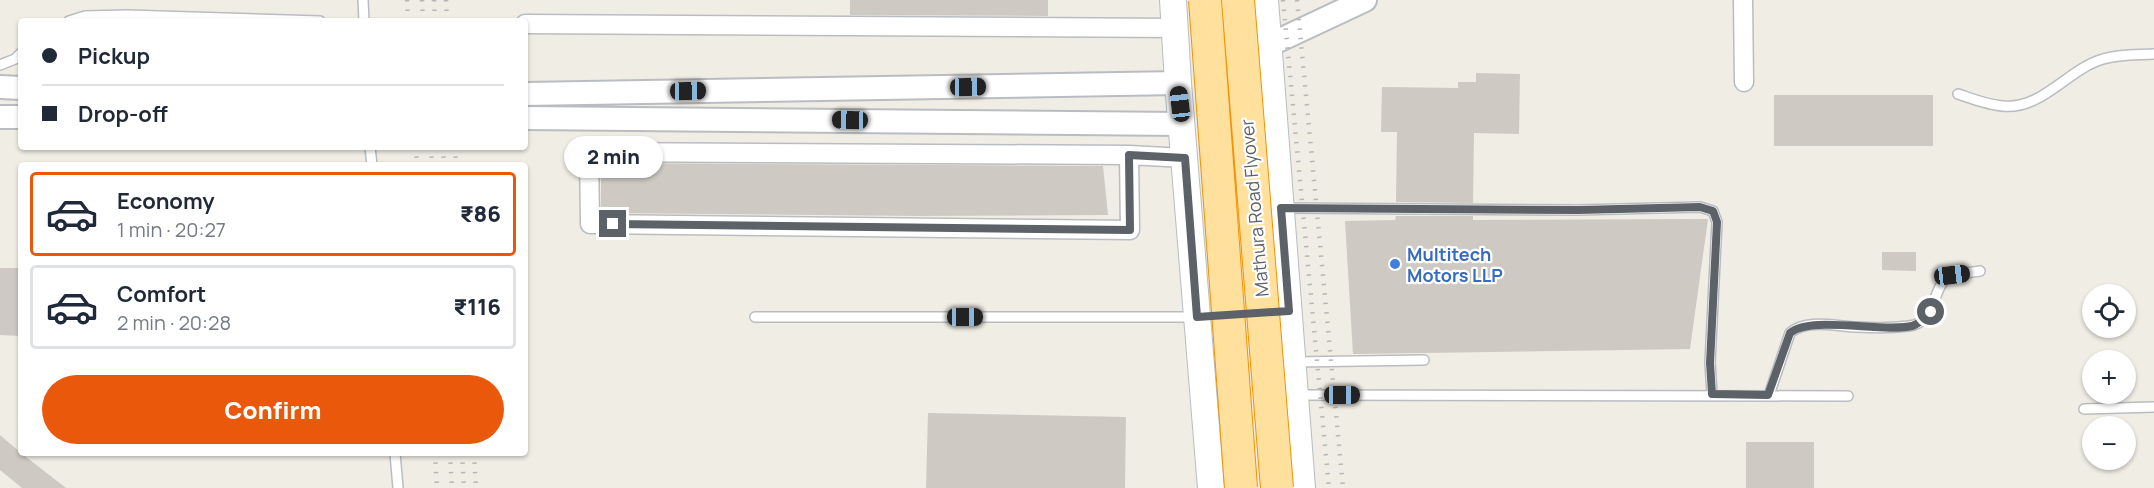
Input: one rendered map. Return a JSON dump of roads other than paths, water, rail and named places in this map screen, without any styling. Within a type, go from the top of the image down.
[{"type":"highway","name":"Mathura Road Flyover","points":[[1205,0],[1241,488]]},
{"type":"highway","name":"Mathura Road Flyover","points":[[1238,0],[1277,488]]},
{"type":"main road","points":[[1173,0],[1211,488]]},
{"type":"main road","points":[[1265,0],[1302,488]]},
{"type":"main road","points":[[1197,317],[1289,311]]},
{"type":"street","points":[[1269,45],[1365,0]]},
{"type":"street","points":[[1743,0],[1744,82]]},
{"type":"street","points":[[528,24],[1175,28]]},
{"type":"street","points":[[528,94],[1178,83]]},
{"type":"street","points":[[0,87],[18,88]]},
{"type":"street","points":[[0,117],[18,117]]},
{"type":"street","points":[[528,118],[1182,124]]},
{"type":"street","points":[[1129,155],[1130,230],[590,224],[589,152],[1129,155],[1185,158]]},
{"type":"lane","points":[[363,0],[364,18]]},
{"type":"lane","points":[[79,18],[127,15],[224,18]]},
{"type":"lane","points":[[1958,94],[2005,107],[2024,104],[2037,99],[2075,72],[2102,59],[2124,55],[2154,54]]},
{"type":"lane","points":[[0,65],[18,56]]},
{"type":"lane","points":[[1281,208],[1578,210],[1700,207],[1713,211],[1717,222],[1710,363],[1712,394]]},
{"type":"lane","points":[[1768,395],[1790,333],[1796,328],[1815,325],[1860,328],[1911,326],[1931,312],[1942,283],[1947,278],[1952,275],[1980,272]]},
{"type":"lane","points":[[755,317],[1197,317]]},
{"type":"lane","points":[[1292,362],[1424,360]]},
{"type":"lane","points":[[1295,395],[1848,396]]},
{"type":"lane","points":[[2084,409],[2154,406]]},
{"type":"lane","points":[[395,456],[398,488]]},
{"type":"railway","points":[[407,0],[408,18]]},
{"type":"railway","points":[[422,0],[423,18]]},
{"type":"railway","points":[[434,0],[435,18]]},
{"type":"railway","points":[[446,0],[447,18]]},
{"type":"railway","points":[[1283,0],[1329,488]]},
{"type":"railway","points":[[1297,0],[1343,488]]},
{"type":"railway","points":[[416,150],[417,162]]},
{"type":"railway","points":[[431,150],[432,162]]},
{"type":"railway","points":[[443,150],[444,162]]},
{"type":"railway","points":[[455,150],[456,162]]},
{"type":"railway","points":[[435,456],[437,488]]},
{"type":"railway","points":[[450,456],[452,488]]},
{"type":"railway","points":[[462,456],[464,488]]},
{"type":"railway","points":[[474,456],[476,488]]},
{"type":"place","name":"Multitech Motors LLP","points":[[1395,264]]}]
